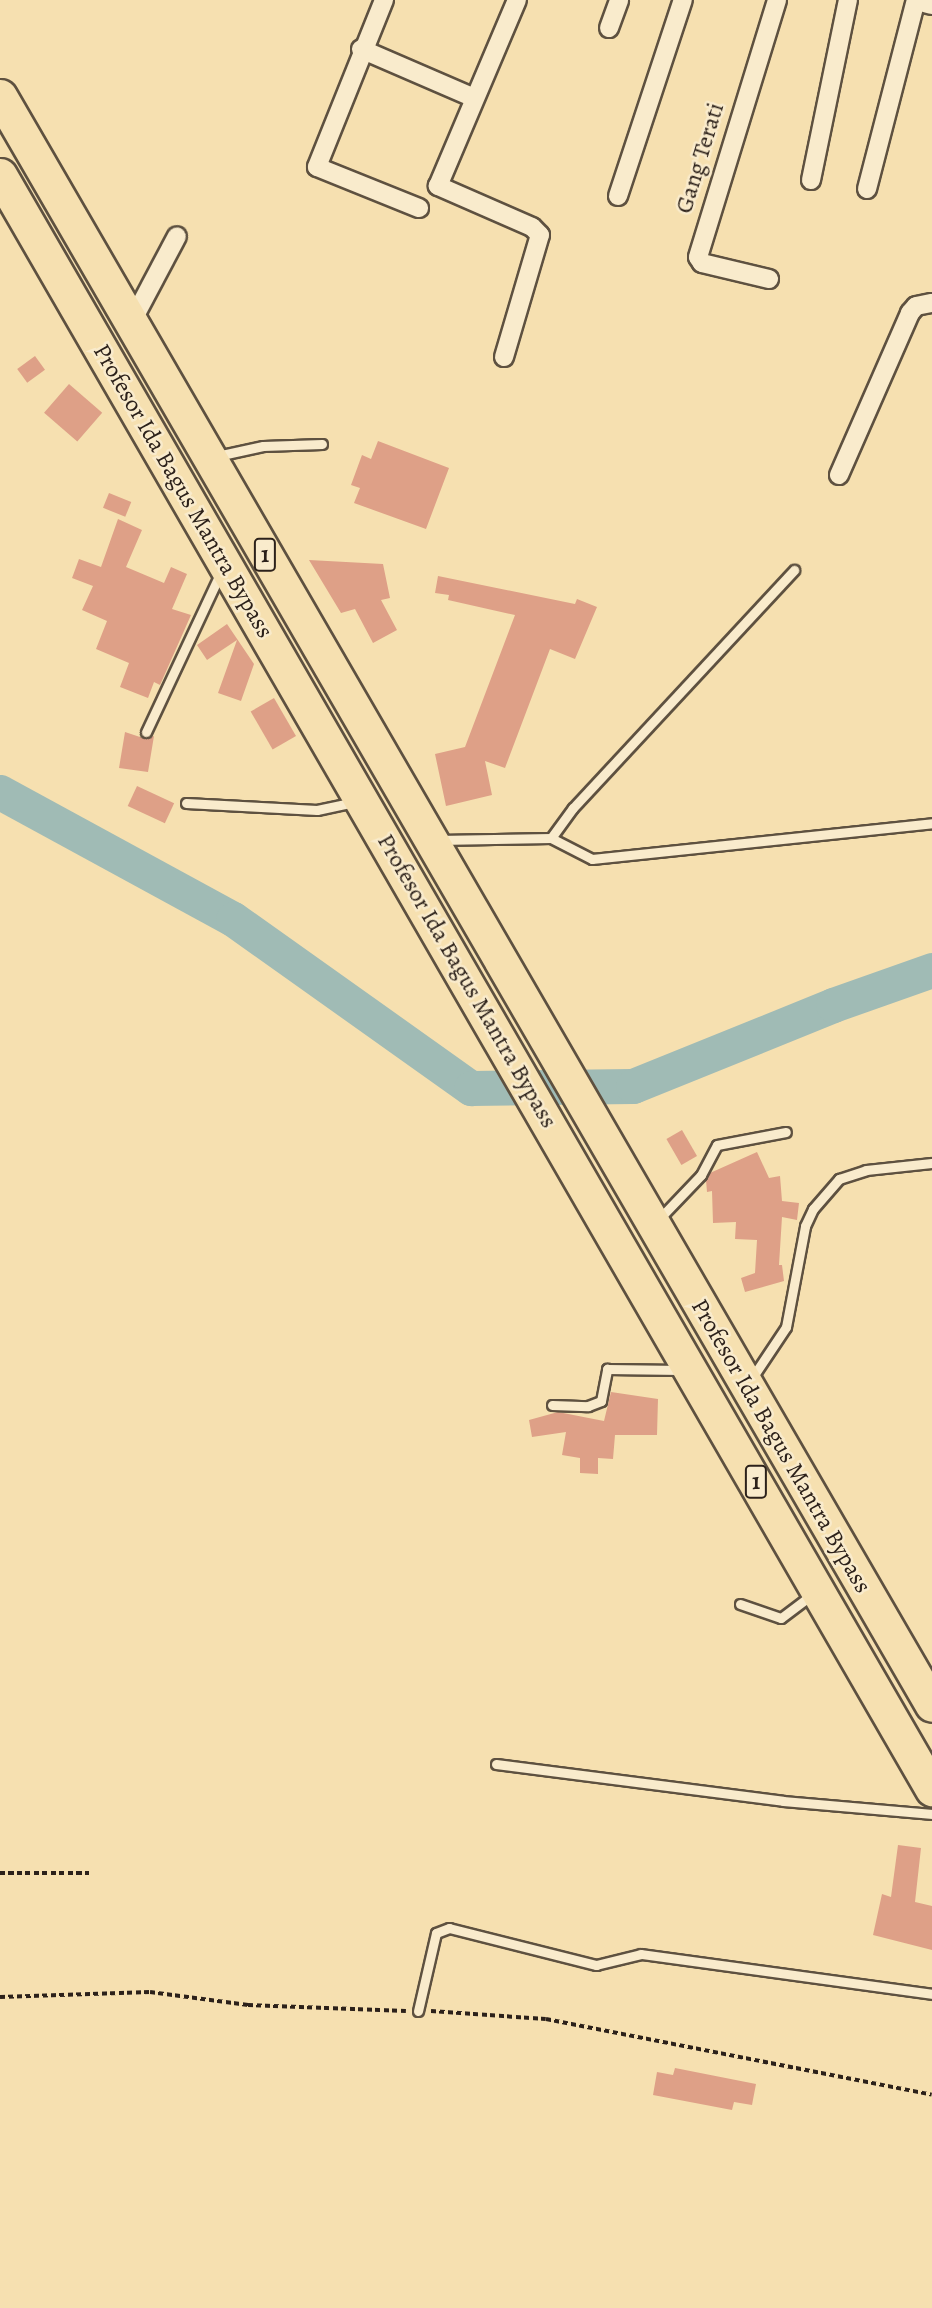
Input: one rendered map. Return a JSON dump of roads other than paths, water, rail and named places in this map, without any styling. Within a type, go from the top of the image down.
[{"type":"highway","name":"Profesor Ida Bagus Mantra Bypass","points":[[0,96],[613,1160],[929,1693]]},
{"type":"highway","name":"Profesor Ida Bagus Mantra Bypass","points":[[0,175],[364,801],[932,1789]]},
{"type":"street","points":[[384,0],[361,49],[317,169],[419,208]]},
{"type":"street","points":[[504,357],[540,235],[532,227],[438,186],[472,97],[517,0]]},
{"type":"street","points":[[608,28],[619,0]]},
{"type":"street","points":[[618,196],[682,0]]},
{"type":"street","name":"Gang Terati","points":[[769,279],[702,263],[698,257],[777,0]]},
{"type":"street","points":[[811,180],[848,0]]},
{"type":"street","points":[[867,189],[916,0]]},
{"type":"street","points":[[361,49],[472,97]]},
{"type":"street","points":[[131,323],[177,236]]},
{"type":"street","points":[[839,475],[910,313],[916,306],[932,303]]},
{"type":"lane","points":[[208,458],[263,446],[322,444]]},
{"type":"lane","points":[[146,732],[225,563]]},
{"type":"lane","points":[[551,838],[573,808],[794,570]]},
{"type":"lane","points":[[186,803],[317,810],[364,801]]},
{"type":"lane","points":[[430,841],[551,838],[592,859],[932,823]]},
{"type":"lane","points":[[652,1226],[701,1175],[717,1144],[786,1132]]},
{"type":"lane","points":[[746,1388],[786,1327],[805,1226],[813,1209],[839,1179],[866,1170],[932,1163]]},
{"type":"lane","points":[[552,1405],[588,1406],[601,1401],[607,1369],[690,1369]]},
{"type":"lane","points":[[740,1604],[781,1618],[818,1589]]},
{"type":"lane","points":[[496,1764],[783,1801],[932,1814]]},
{"type":"lane","points":[[418,2011],[436,1933],[449,1928],[596,1965],[641,1954],[932,1994]]},
{"type":"waterway","points":[[0,792],[233,919],[471,1088],[633,1086],[833,1005],[932,970]]}]
